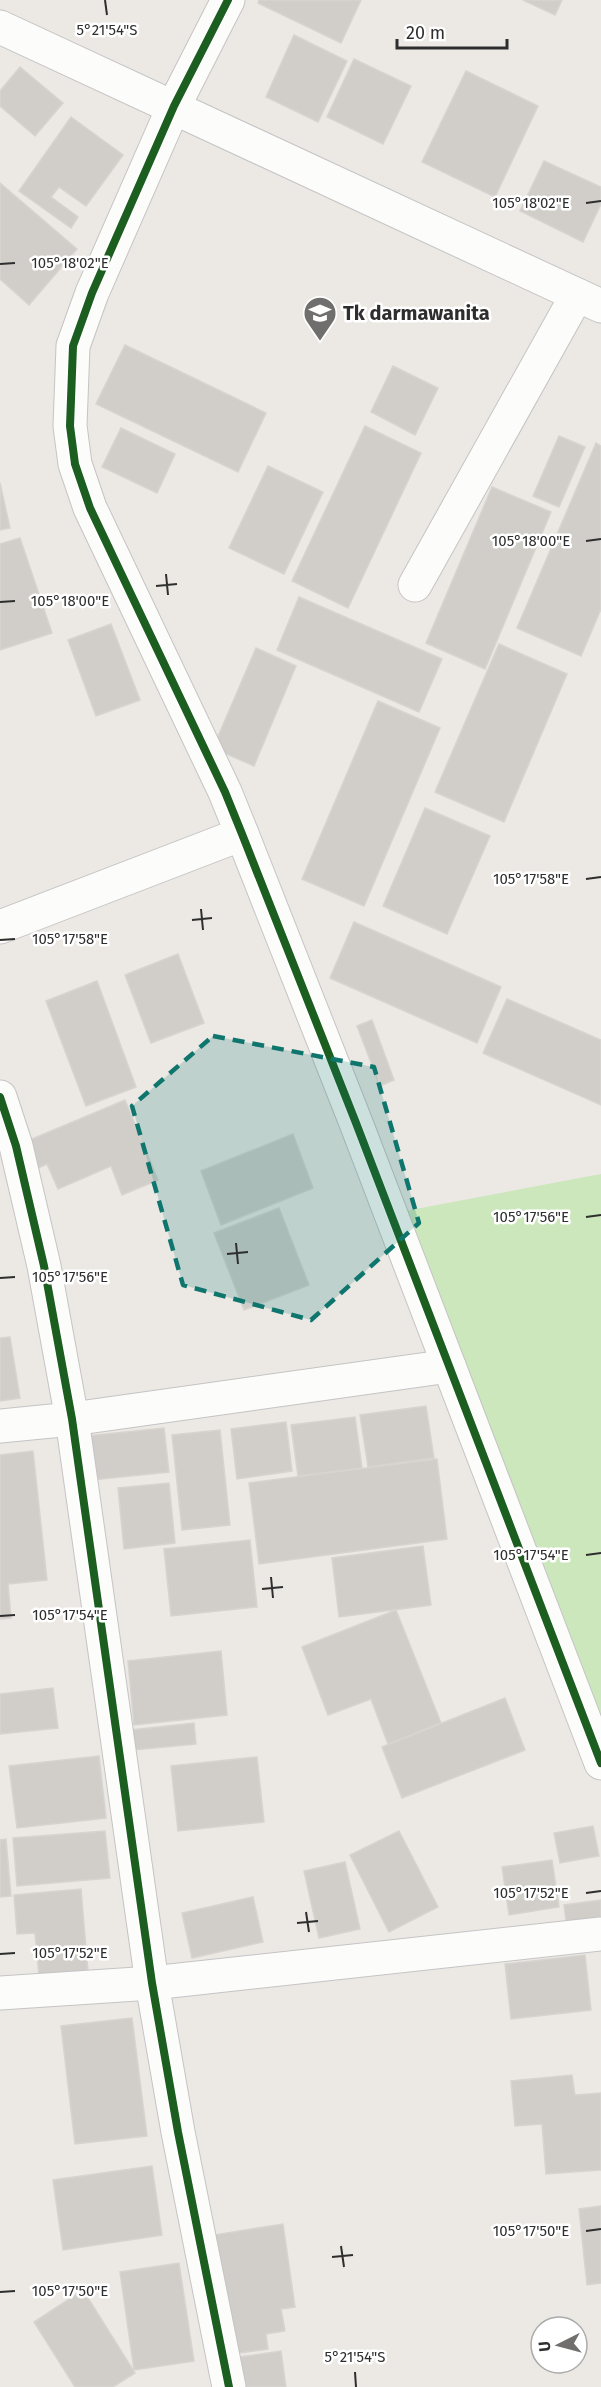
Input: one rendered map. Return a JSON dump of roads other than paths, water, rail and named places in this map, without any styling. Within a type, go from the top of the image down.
[{"type":"street","points":[[228,0],[174,106],[93,293],[73,346],[70,426],[75,464],[90,508],[225,792],[356,1123],[601,1763]]},
{"type":"street","points":[[0,27],[589,301],[415,585]]},
{"type":"street","points":[[0,927],[242,834]]},
{"type":"street","points":[[0,1097],[16,1146],[44,1266],[72,1419],[152,1983],[178,2132],[229,2387]]},
{"type":"street","points":[[0,1425],[72,1419],[449,1366]]},
{"type":"street","points":[[0,1994],[152,1983],[601,1934]]},
{"type":"place","name":"Tk darmawanita","points":[[320,342]]}]
